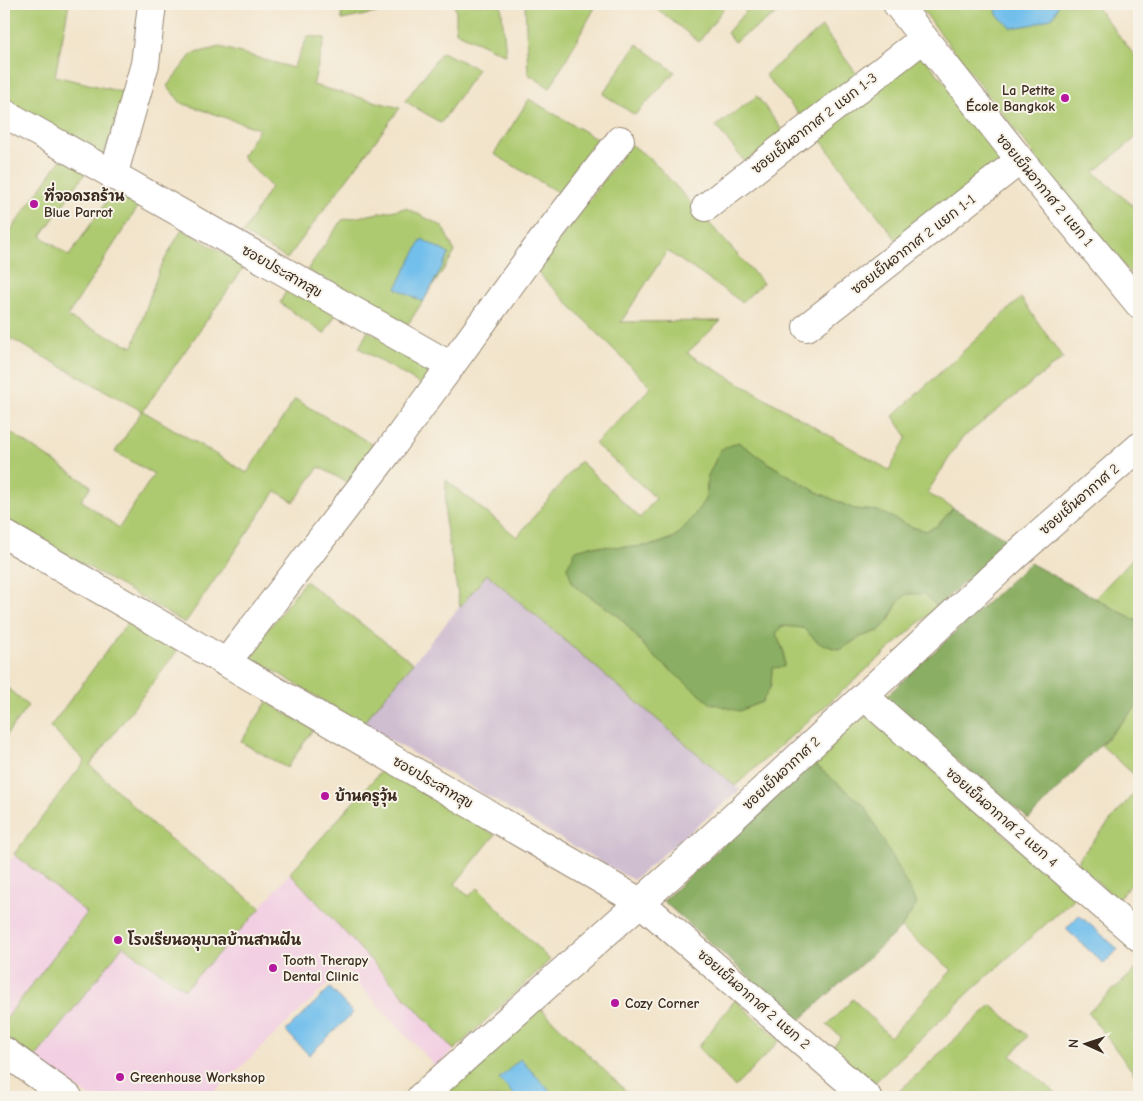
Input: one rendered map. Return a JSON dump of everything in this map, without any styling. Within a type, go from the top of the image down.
[{"type":"street","points":[[113,176],[145,64],[152,4]]},
{"type":"street","name":"ซอยเย็นอากาศ 2 แยก 1","points":[[898,4],[923,39],[1020,160],[1139,304]]},
{"type":"street","name":"ซอยเย็นอากาศ 2 แยก 1-3","points":[[706,207],[923,39]]},
{"type":"street","name":"ซอยประสาทสุข","points":[[4,113],[451,366]]},
{"type":"street","points":[[226,663],[388,452],[620,140]]},
{"type":"street","name":"ซอยเย็นอากาศ 2 แยก 1-1","points":[[807,327],[1020,160]]},
{"type":"street","name":"ซอยเย็นอากาศ 2","points":[[421,1097],[640,902],[1015,556],[1139,447]]},
{"type":"street","name":"ซอยประสาทสุข","points":[[4,534],[640,902]]},
{"type":"street","name":"ซอยเย็นอากาศ 2 แยก 4","points":[[864,696],[1139,937]]},
{"type":"street","name":"ซอยเย็นอากาศ 2 แยก 2","points":[[640,902],[867,1097]]},
{"type":"street","points":[[4,1051],[68,1097]]},
{"type":"shaded area","points":[[487,574],[740,790],[633,880],[362,724]]},
{"type":"shaded area","name":"โรงเรียนอนุบาลบ้านสานฝัน","points":[[85,761],[161,832],[260,908],[290,873],[454,1050],[436,1067],[344,969],[209,1097],[90,1097],[4,1037],[4,869]]},
{"type":"green space","points":[[4,4],[69,4],[55,76],[126,93],[102,159],[4,99]]},
{"type":"green space","points":[[341,4],[417,4],[342,20]]},
{"type":"green space","points":[[453,4],[501,4],[506,55],[456,32],[456,10]]},
{"type":"green space","points":[[525,4],[597,4],[550,88],[528,74]]},
{"type":"green space","points":[[651,4],[727,4],[699,42]]},
{"type":"green space","points":[[752,4],[792,4],[734,42],[727,33]]},
{"type":"green space","name":"La Petite École Bangkok","points":[[918,4],[1094,4],[1139,61],[1139,135],[1094,172],[1139,211],[1139,284],[1065,195]]},
{"type":"green space","points":[[822,27],[859,77],[804,120],[765,75]]},
{"type":"green space","points":[[308,36],[325,38],[313,85],[400,108],[287,259],[243,233],[271,187],[242,157],[259,129],[181,103],[167,86],[192,54],[220,47],[293,68]]},
{"type":"green space","points":[[637,44],[675,72],[635,115],[603,94]]},
{"type":"green space","points":[[918,51],[1008,157],[898,242],[816,134]]},
{"type":"green space","points":[[442,52],[478,69],[441,123],[405,101]]},
{"type":"green space","points":[[757,96],[785,134],[745,162],[716,126]]},
{"type":"green space","points":[[529,99],[602,142],[564,196],[494,154]]},
{"type":"green space","points":[[631,144],[654,162],[763,283],[742,302],[667,251],[621,322],[721,321],[687,353],[889,470],[907,437],[893,416],[1021,298],[1063,358],[961,439],[927,493],[953,508],[937,526],[926,531],[912,527],[878,511],[854,509],[815,491],[738,442],[710,472],[707,479],[705,499],[695,517],[684,529],[671,538],[657,544],[626,547],[590,546],[573,585],[620,617],[651,654],[771,686],[772,668],[784,652],[776,634],[782,625],[803,628],[819,643],[840,650],[860,637],[879,631],[889,620],[897,604],[907,594],[924,593],[937,607],[735,786],[487,574],[460,607],[445,520],[446,480],[517,537],[580,461],[640,518],[656,498],[595,444],[651,387],[536,271]]},
{"type":"green space","points":[[62,158],[86,172],[41,236],[69,256],[115,189],[140,204],[67,317],[133,347],[159,270],[182,229],[245,266],[143,411],[247,473],[295,399],[377,447],[350,484],[319,467],[294,502],[276,491],[185,623],[4,518],[4,441],[10,432],[91,486],[81,500],[119,528],[154,474],[115,452],[142,411],[4,335],[4,240]]},
{"type":"green space","points":[[406,208],[442,226],[455,252],[408,324],[307,270],[342,220]]},
{"type":"green space","points":[[287,289],[336,314],[324,334],[280,303]]},
{"type":"green space","points":[[368,331],[422,360],[429,376],[423,386],[359,348]]},
{"type":"green space","points":[[738,442],[815,491],[854,509],[878,511],[912,527],[926,531],[937,526],[953,508],[1010,541],[937,607],[924,594],[907,594],[897,604],[889,620],[879,631],[860,637],[840,650],[819,643],[803,628],[782,626],[776,634],[784,652],[784,667],[772,668],[771,686],[762,702],[739,711],[710,703],[651,654],[620,617],[573,585],[567,567],[576,550],[590,546],[633,547],[654,545],[674,538],[690,521],[706,498],[708,476],[720,450]]},
{"type":"green space","points":[[1139,552],[1139,622],[1095,598]]},
{"type":"green space","points":[[1030,563],[1139,622],[1139,704],[1029,819],[882,700]]},
{"type":"green space","points":[[305,581],[413,663],[362,724],[253,658],[252,650]]},
{"type":"green space","name":"โรงเรียนอนุบาลบ้านสานฝัน","points":[[128,622],[177,651],[90,765],[161,832],[261,908],[185,989],[123,946],[35,1058],[4,1037],[4,1021],[87,913],[14,854],[85,761],[50,727]]},
{"type":"green space","points":[[4,685],[28,706],[4,738]]},
{"type":"green space","points":[[267,702],[313,729],[287,768],[241,742]]},
{"type":"green space","points":[[1139,704],[1139,779],[1101,745]]},
{"type":"green space","points":[[871,715],[1075,898],[974,988],[872,1085],[831,1050],[841,1037],[827,1025],[853,999],[890,1037],[952,970],[901,928],[917,904],[813,762],[858,719]]},
{"type":"green space","points":[[812,762],[865,806],[917,904],[901,928],[799,1021],[663,901]]},
{"type":"green space","points":[[383,769],[495,835],[455,884],[469,896],[478,888],[550,960],[454,1050],[290,873]]},
{"type":"green space","points":[[1139,787],[1139,877],[1117,899],[1078,865],[1080,857]]},
{"type":"green space","points":[[1139,967],[1139,1080],[1088,1012]]},
{"type":"green space","points":[[735,1000],[780,1040],[735,1087],[698,1047]]},
{"type":"green space","points":[[991,1005],[1028,1036],[1011,1056],[1061,1097],[893,1097]]},
{"type":"green space","points":[[539,1007],[632,1097],[435,1097]]},
{"type":"water","points":[[996,4],[1059,4],[1053,17],[1035,24],[1012,28],[997,15]]},
{"type":"water","points":[[422,239],[449,254],[423,302],[396,288]]},
{"type":"water","points":[[1079,915],[1118,949],[1104,964],[1066,929]]},
{"type":"water","points":[[330,988],[353,1013],[309,1055],[286,1031]]},
{"type":"water","points":[[520,1059],[557,1097],[516,1097],[499,1079]]},
{"type":"place","name":"La Petite École Bangkok","points":[[1065,98]]},
{"type":"place","name":"ที่จอดรถร้าน Blue Parrot","points":[[34,204]]},
{"type":"place","name":"บ้านครูวุ้น","points":[[325,796]]},
{"type":"place","name":"โรงเรียนอนุบาลบ้านสานฝัน","points":[[118,940]]},
{"type":"place","name":"Tooth Therapy Dental Clinic","points":[[273,968]]},
{"type":"place","name":"Cozy Corner","points":[[615,1003]]},
{"type":"place","name":"Greenhouse Workshop","points":[[120,1077]]}]
